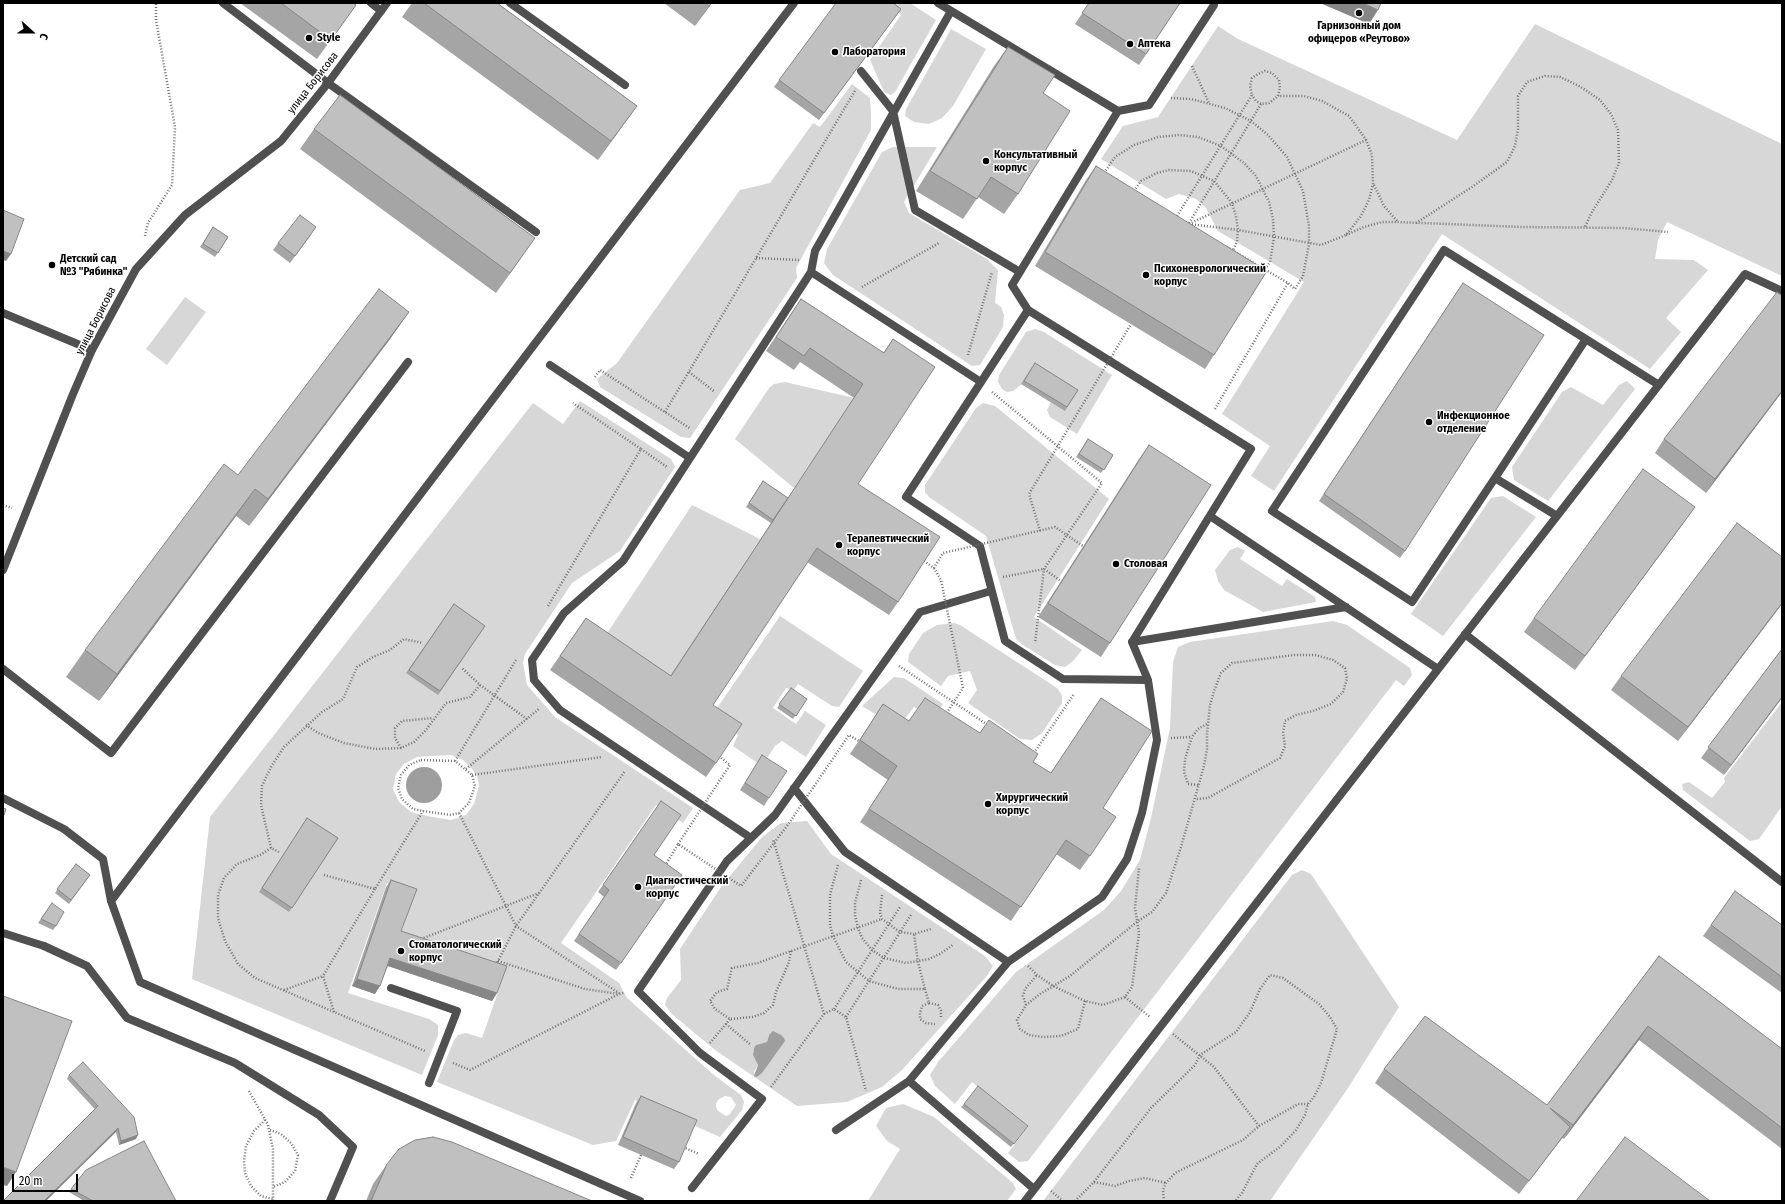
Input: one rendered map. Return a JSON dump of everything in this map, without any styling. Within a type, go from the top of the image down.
[{"type":"street","points":[[223,3],[328,83],[536,232]]},
{"type":"street","points":[[371,3],[381,10]]},
{"type":"street","name":"улица Борисова","points":[[3,570],[92,350],[136,269],[186,215],[282,141],[328,83],[387,3]]},
{"type":"street","points":[[510,3],[625,85]]},
{"type":"street","points":[[111,901],[794,3]]},
{"type":"street","points":[[938,3],[950,12],[1118,111],[1149,105],[1214,3]]},
{"type":"street","points":[[751,838],[560,710],[534,680],[532,660],[564,613],[623,561],[811,272],[815,251],[950,12]]},
{"type":"street","points":[[863,73],[893,111],[915,210],[1020,272]]},
{"type":"street","points":[[1118,111],[1012,285],[1028,310],[1251,449],[1132,642]]},
{"type":"street","points":[[1586,339],[1412,602],[1272,511],[1444,250],[1586,339],[1659,385]]},
{"type":"street","points":[[811,272],[981,382]]},
{"type":"street","points":[[1025,1201],[1745,274],[1782,291]]},
{"type":"street","points":[[1028,310],[906,497],[980,546],[1005,641],[1063,679],[1148,680]]},
{"type":"street","points":[[3,313],[92,350]]},
{"type":"street","points":[[3,669],[111,753],[408,362]]},
{"type":"street","points":[[550,365],[690,458]]},
{"type":"street","points":[[1495,478],[1557,516]]},
{"type":"street","points":[[1210,516],[1438,669]]},
{"type":"street","points":[[692,1188],[762,1099],[700,1053],[638,991],[727,861],[775,815],[920,612],[991,591]]},
{"type":"street","points":[[1132,642],[1346,607]]},
{"type":"street","points":[[1466,634],[1782,882]]},
{"type":"street","points":[[836,1130],[909,1081],[1008,962],[1102,896],[1128,859],[1142,812],[1157,740],[1148,680],[1132,642]]},
{"type":"street","points":[[794,788],[845,852],[1008,962]]},
{"type":"street","points":[[3,798],[64,829],[103,858],[111,901],[140,982],[640,1201]]},
{"type":"street","points":[[3,933],[44,946],[87,966],[127,1018],[235,1063],[319,1115],[353,1146],[330,1201]]},
{"type":"street","points":[[391,988],[457,1010],[430,1084]]},
{"type":"street","points":[[909,1081],[1034,1189]]},
{"type":"path","points":[[144,239],[148,224],[172,185],[175,134],[156,20],[156,3]]},
{"type":"path","points":[[1185,49],[1196,78],[1209,103]]},
{"type":"path","points":[[1278,96],[1280,88],[1279,80],[1272,73],[1265,71],[1252,78],[1250,86],[1252,95],[1256,101],[1261,104],[1269,103],[1278,96],[1304,96],[1322,101],[1349,116],[1366,140],[1372,155],[1374,184],[1384,206],[1397,222]]},
{"type":"path","points":[[665,412],[863,73]]},
{"type":"path","points":[[1416,223],[1472,187],[1507,162],[1515,146],[1518,129],[1518,96],[1527,82],[1545,76],[1560,77],[1581,87],[1600,100],[1611,114],[1618,130],[1619,163],[1612,180],[1592,212],[1585,227]]},
{"type":"path","points":[[1177,216],[1252,95]]},
{"type":"path","points":[[1153,98],[1191,99],[1209,103],[1225,108],[1251,121],[1268,135],[1279,147],[1295,172],[1303,191],[1309,226],[1309,244],[1302,276],[1295,289],[1288,283],[1220,243]]},
{"type":"path","points":[[1188,224],[1261,104]]},
{"type":"path","points":[[1110,176],[1104,173],[1115,157],[1134,145],[1158,137],[1178,135],[1198,137],[1220,146],[1232,153],[1256,176],[1263,188],[1272,214],[1274,237],[1270,262],[1265,269]]},
{"type":"path","points":[[1188,224],[1295,172],[1366,140]]},
{"type":"path","points":[[1134,191],[1141,181],[1157,173],[1169,170],[1191,170],[1214,181],[1232,203],[1236,216],[1238,230],[1237,242],[1233,250]]},
{"type":"path","points":[[1346,235],[1361,216],[1369,200],[1374,184]]},
{"type":"path","points":[[1128,187],[1140,195]]},
{"type":"path","points":[[1171,213],[1194,228]]},
{"type":"path","points":[[1188,224],[1238,230],[1321,245],[1364,227],[1382,222],[1585,227],[1668,232]]},
{"type":"path","points":[[848,296],[955,234]]},
{"type":"path","points":[[756,258],[813,261]]},
{"type":"path","points":[[964,371],[996,258]]},
{"type":"path","points":[[1207,421],[1288,283]]},
{"type":"path","points":[[1040,531],[1029,494],[1131,324]]},
{"type":"path","points":[[576,406],[600,370],[703,437]]},
{"type":"path","points":[[689,372],[727,401]]},
{"type":"path","points":[[981,382],[1102,483],[1044,569],[1033,659]]},
{"type":"path","points":[[573,404],[679,475]]},
{"type":"path","points":[[548,607],[641,449]]},
{"type":"path","points":[[934,568],[943,554],[1055,527],[1083,546]]},
{"type":"path","points":[[924,561],[934,568],[941,580],[963,688],[942,720]]},
{"type":"path","points":[[988,579],[1044,569],[1062,581]]},
{"type":"path","points":[[271,848],[262,805],[262,786],[271,767],[284,747],[306,725],[343,699],[357,667],[373,657],[390,650],[404,639],[423,643]]},
{"type":"path","points":[[455,761],[519,654]]},
{"type":"path","points":[[1085,1001],[1078,1029],[1061,1036],[1028,1036],[1020,1029],[1017,1020],[1026,1005],[1070,976],[1138,921],[1152,912],[1166,893],[1196,799],[1207,749],[1208,723],[1214,692],[1221,673],[1232,663],[1294,655],[1315,656],[1333,660],[1345,668],[1347,679],[1343,692],[1331,704],[1296,715],[1285,721],[1283,733],[1285,746],[1280,758],[1208,798],[1196,799]]},
{"type":"path","points":[[887,658],[993,728]]},
{"type":"path","points":[[462,668],[480,685],[527,718]]},
{"type":"path","points":[[1032,755],[1084,679]]},
{"type":"path","points":[[306,725],[318,733],[344,743],[375,749],[400,748],[414,742],[426,730],[446,703],[470,697],[480,685]]},
{"type":"path","points":[[466,769],[550,699]]},
{"type":"path","points":[[400,748],[395,738],[395,728],[402,720],[434,718]]},
{"type":"path","points":[[1198,786],[1188,784],[1184,772],[1185,759],[1192,737],[1198,729],[1208,723]]},
{"type":"path","points":[[678,844],[741,886],[787,826],[849,735],[859,741]]},
{"type":"path","points":[[1157,740],[1192,737]]},
{"type":"path","points":[[472,775],[625,754]]},
{"type":"path","points":[[661,871],[730,765],[720,757]]},
{"type":"path","points":[[493,970],[516,926],[633,759]]},
{"type":"path","points":[[421,760],[455,761],[466,769],[472,775],[475,786],[469,803],[459,813],[451,815],[413,809],[402,799],[398,788],[400,775],[409,765],[421,760]]},
{"type":"path","points":[[284,990],[323,976],[423,811]]},
{"type":"path","points":[[459,813],[516,926],[619,994],[586,989],[498,961]]},
{"type":"path","points":[[768,822],[824,1014]]},
{"type":"path","points":[[845,852],[834,876],[830,895],[830,925],[833,936],[846,962],[857,973],[869,981],[898,989],[925,989]]},
{"type":"path","points":[[1020,954],[1036,976],[1085,1001],[1103,1005],[1125,997],[1132,987],[1139,933],[1136,908],[1140,869],[1128,859]]},
{"type":"path","points":[[868,868],[862,876],[855,903],[858,928],[867,946],[872,950],[884,958],[906,963],[918,962],[940,954],[959,940],[965,933]]},
{"type":"path","points":[[324,875],[375,888]]},
{"type":"path","points":[[888,882],[881,897],[880,913],[882,920],[888,925],[900,932],[914,934],[936,927],[943,918]]},
{"type":"path","points":[[419,940],[540,892]]},
{"type":"path","points":[[762,1099],[824,1014],[834,1009],[908,895]]},
{"type":"path","points":[[846,1017],[920,902]]},
{"type":"path","points":[[791,951],[789,962],[776,992],[773,1005],[764,1013],[753,1017],[730,1019],[715,1009],[710,1001],[717,992],[727,989],[732,968],[758,963],[791,951],[804,947],[833,936],[882,920]]},
{"type":"path","points":[[914,934],[918,962],[928,1003]]},
{"type":"path","points":[[1075,1201],[1094,1182],[1150,1108],[1195,1065],[1200,1055],[1236,1032],[1250,1012],[1260,989],[1270,975],[1283,978],[1319,1004],[1330,1017],[1337,1029],[1321,1083],[1314,1097],[1308,1104],[1305,1115],[1296,1130],[1282,1146],[1258,1164],[1242,1193],[1235,1201]]},
{"type":"path","points":[[323,976],[334,1012]]},
{"type":"path","points":[[1026,1005],[1023,996],[1025,989],[1036,976]]},
{"type":"path","points":[[1125,997],[1214,1067],[1259,1126]]},
{"type":"path","points":[[928,1003],[938,1005],[941,1011],[941,1018],[937,1024],[931,1025],[920,1019],[922,1006],[928,1003]]},
{"type":"path","points":[[834,1009],[846,1017],[870,1107]]},
{"type":"path","points":[[700,1053],[730,1019]]},
{"type":"path","points":[[726,1024],[751,1045]]},
{"type":"path","points":[[248,1088],[265,1120],[270,1130],[274,1149],[273,1200],[261,1196],[251,1186],[245,1173],[244,1161],[246,1146],[254,1131],[265,1120]]},
{"type":"path","points":[[1164,1201],[1163,1190],[1166,1183],[1176,1173],[1243,1140],[1259,1126],[1298,1104],[1308,1104]]},
{"type":"path","points":[[270,1130],[280,1134],[291,1143],[298,1155],[295,1171],[285,1182],[273,1187]]},
{"type":"path","points":[[683,1147],[694,1152]]},
{"type":"path","points":[[631,1178],[641,1155]]},
{"type":"path","points":[[1094,1182],[1115,1186],[1129,1181],[1145,1178],[1166,1183]]},
{"type":"shaded area","points":[[885,3],[910,3],[936,20],[895,92],[891,95],[884,92],[870,60],[901,15]]},
{"type":"shaded area","points":[[1535,24],[1782,144],[1782,276],[1667,222],[1658,240],[1655,259],[1694,260],[1708,270],[1666,318],[1681,332],[1650,369],[1442,234],[1274,491],[1251,476],[1270,446],[1222,414],[1304,282],[1218,231],[1206,208],[1196,199],[1179,194],[1166,199],[1101,159],[1123,126],[1158,117],[1218,26],[1238,39],[1457,140]]},
{"type":"shaded area","points":[[951,29],[986,49],[953,106],[942,118],[929,124],[914,122],[905,116],[906,109]]},
{"type":"shaded area","points":[[852,84],[870,98],[871,130],[796,268],[797,278],[690,438],[681,437],[600,387],[597,379],[617,363],[740,190],[770,183],[813,123],[820,127]]},
{"type":"shaded area","points":[[893,147],[937,147],[904,202],[909,213],[987,259],[998,270],[995,303],[1001,307],[1004,315],[1003,327],[980,365],[972,366],[833,275],[824,263],[827,249],[882,152]]},
{"type":"shaded area","points":[[185,297],[206,312],[167,365],[146,349]]},
{"type":"shaded area","points":[[1035,329],[1044,332],[1112,375],[1077,434],[1050,417],[1047,410],[1051,402],[1022,384],[1013,391],[1007,392],[1002,389],[998,382],[999,375],[1026,332]]},
{"type":"shaded area","points":[[1627,381],[1635,389],[1548,501],[1514,480],[1512,467],[1562,392],[1571,387],[1603,405],[1619,385]]},
{"type":"shaded area","points":[[785,382],[854,398],[794,488],[735,439],[769,388],[774,384]]},
{"type":"shaded area","points":[[580,401],[671,459],[675,467],[620,551],[572,583],[525,654],[523,663],[527,685],[555,717],[693,808],[683,823],[656,805],[561,943],[619,983],[627,998],[715,1076],[741,1095],[744,1102],[742,1110],[720,1137],[635,1100],[616,1141],[593,1145],[437,1082],[454,1040],[458,1035],[466,1033],[482,1038],[505,972],[400,935],[415,893],[387,883],[348,993],[429,1019],[438,1025],[438,1035],[422,1075],[192,979],[210,817],[533,403],[563,424]],"holes":[[[451,755],[463,760],[477,776],[479,785],[474,804],[466,815],[451,820],[427,816],[411,812],[399,802],[393,789],[396,774],[404,764],[417,757]],[[725,1096],[731,1097],[736,1105],[730,1114],[726,1116],[718,1111],[716,1107],[716,1103],[719,1099]]]},
{"type":"shaded area","points":[[983,403],[995,406],[1109,499],[1034,617],[1082,650],[1073,661],[1065,667],[1055,665],[1016,639],[986,536],[929,497],[925,492],[925,485],[976,408]]},
{"type":"shaded area","points":[[1503,496],[1536,517],[1443,636],[1411,614],[1491,498]]},
{"type":"shaded area","points":[[692,505],[760,539],[661,690],[598,647]]},
{"type":"shaded area","points":[[1238,547],[1245,551],[1240,559],[1282,586],[1287,579],[1315,597],[1316,602],[1263,612],[1224,590],[1218,581],[1215,570],[1230,550]]},
{"type":"shaded area","points":[[780,616],[863,671],[839,707],[832,706],[798,684],[794,690],[786,688],[773,708],[796,724],[805,711],[826,725],[806,757],[782,741],[775,746],[762,766],[733,746],[738,735],[711,717]]},
{"type":"shaded area","points":[[1333,621],[1347,625],[1410,668],[1412,675],[1404,686],[1396,680],[1028,1161],[1019,1162],[1008,1153],[1028,1127],[972,1082],[955,1104],[935,1086],[930,1075],[938,1062],[1016,972],[1104,910],[1121,891],[1140,860],[1151,818],[1170,728],[1173,662],[1178,647],[1190,642]]},
{"type":"shaded area","points":[[954,623],[960,625],[1057,688],[1062,695],[1062,703],[1042,733],[1032,740],[1020,739],[968,703],[977,690],[970,671],[948,676],[941,686],[908,662],[909,654],[923,633],[937,625]]},
{"type":"shaded area","points":[[894,677],[904,678],[943,704],[934,718],[914,707],[898,728],[862,706]]},
{"type":"shaded area","points":[[1782,702],[1782,806],[1759,839],[1750,841],[1683,790],[1682,784],[1689,782],[1712,798],[1725,782],[1724,778]]},
{"type":"shaded area","points":[[428,767],[437,772],[441,778],[441,792],[437,798],[428,803],[420,803],[411,798],[407,792],[406,781],[411,772],[417,768]]},
{"type":"shaded area","points":[[807,821],[831,854],[985,956],[993,966],[986,977],[902,1070],[882,1087],[847,1102],[797,1106],[715,1050],[672,1014],[665,1005],[667,998],[681,980],[680,949],[721,887],[762,837],[781,823]],"holes":[[[769,1035],[778,1051],[757,1077],[754,1072],[758,1065],[753,1055],[754,1048],[757,1045],[767,1042]]]},
{"type":"shaded area","points":[[1302,870],[1311,874],[1399,1007],[1348,1088],[1270,1201],[1043,1201],[1292,875]]},
{"type":"shaded area","points":[[773,1031],[781,1035],[785,1041],[762,1073],[757,1077],[754,1076],[758,1065],[753,1055],[754,1048],[756,1045],[767,1042],[769,1035]]},
{"type":"shaded area","points":[[903,1104],[934,1117],[1013,1183],[1016,1189],[1007,1201],[868,1201],[900,1149],[887,1141],[876,1126],[886,1108]]},
{"type":"building","points":[[281,3],[353,3],[356,5],[331,40]]},
{"type":"building","points":[[424,3],[497,3],[637,106],[611,141]]},
{"type":"building","points":[[705,3],[712,3],[709,6]]},
{"type":"building","name":"Лаборатория","points":[[836,3],[893,3],[901,9],[824,113],[779,80]]},
{"type":"building","name":"Аптека","points":[[1089,3],[1180,3],[1146,54],[1082,13]]},
{"type":"building","points":[[1363,3],[1381,3],[1378,10]]},
{"type":"building","name":"Консультативный корпус","points":[[1008,47],[1055,75],[1043,93],[1070,111],[1018,194],[991,177],[977,199],[930,171]]},
{"type":"building","points":[[340,95],[535,238],[510,273],[314,129]]},
{"type":"building","name":"Психоневрологический корпус","points":[[1096,166],[1267,271],[1214,355],[1045,252]]},
{"type":"building","points":[[3,210],[24,219],[11,254],[3,251]]},
{"type":"building","points":[[300,215],[316,227],[295,256],[278,243]]},
{"type":"building","points":[[213,227],[228,237],[218,253],[203,244]]},
{"type":"building","name":"Инфекционное отделение","points":[[1463,283],[1544,335],[1405,551],[1324,494]]},
{"type":"building","points":[[379,289],[409,312],[268,499],[255,489],[117,674],[85,650],[224,464],[238,475]]},
{"type":"building","points":[[1777,292],[1782,296],[1782,391],[1715,479],[1664,439]]},
{"type":"building","name":"Терапевтический корпус","points":[[801,299],[884,353],[893,339],[935,367],[858,484],[940,537],[898,602],[817,548],[713,705],[742,724],[716,763],[560,656],[586,618],[671,676],[863,384],[810,348],[804,356],[776,337]]},
{"type":"building","points":[[1035,363],[1078,390],[1067,407],[1024,381]]},
{"type":"building","points":[[1088,439],[1113,455],[1104,470],[1079,454]]},
{"type":"building","name":"Столовая","points":[[1149,445],[1211,485],[1110,643],[1048,603]]},
{"type":"building","points":[[1643,469],[1695,507],[1585,656],[1534,618]]},
{"type":"building","points":[[763,481],[788,498],[773,520],[749,503]]},
{"type":"building","points":[[1737,523],[1782,557],[1782,603],[1688,727],[1621,676]]},
{"type":"building","points":[[454,604],[485,626],[440,691],[409,670]]},
{"type":"building","points":[[1782,649],[1782,697],[1731,765],[1708,747]]},
{"type":"building","points":[[791,688],[807,699],[796,716],[779,704]]},
{"type":"building","name":"Хирургический корпус","points":[[925,698],[980,733],[989,720],[1038,754],[1033,762],[1051,773],[1101,698],[1152,731],[1103,808],[1116,817],[1090,856],[1066,840],[1021,907],[869,809],[897,766],[860,740],[883,704],[909,721]]},
{"type":"building","points":[[762,755],[787,771],[769,798],[745,783]]},
{"type":"building","name":"Диагностический корпус","points":[[661,801],[681,815],[654,855],[682,875],[621,963],[579,934],[609,890],[603,885]]},
{"type":"building","points":[[3,808],[6,809],[3,818]]},
{"type":"building","points":[[307,818],[338,838],[292,908],[262,888]]},
{"type":"building","points":[[76,864],[90,875],[71,900],[57,889]]},
{"type":"building","name":"Стоматологический корпус","points":[[391,880],[417,889],[401,931],[507,966],[497,993],[390,958],[380,986],[357,979]]},
{"type":"building","points":[[1735,891],[1782,925],[1782,977],[1711,925]]},
{"type":"building","points":[[52,903],[64,912],[56,926],[41,919]]},
{"type":"building","points":[[1659,956],[1782,1049],[1782,1128],[1648,1026],[1573,1125],[1550,1108],[1570,1127],[1529,1181],[1384,1069],[1425,1016],[1547,1105]]},
{"type":"building","points":[[3,996],[72,1021],[16,1172],[3,1167]]},
{"type":"building","points":[[83,1062],[134,1117],[138,1135],[121,1141],[118,1128],[44,1201],[3,1201],[98,1106],[69,1075]]},
{"type":"building","points":[[978,1086],[1028,1126],[1014,1144],[964,1104]]},
{"type":"building","points":[[641,1096],[697,1120],[679,1162],[623,1137]]},
{"type":"building","points":[[433,1137],[452,1142],[592,1201],[371,1201],[387,1164],[399,1149],[415,1140]]},
{"type":"building","points":[[1625,1137],[1710,1201],[1576,1201]]},
{"type":"building","points":[[144,1141],[176,1201],[93,1201],[71,1189],[86,1170]]},
{"type":"place","name":"Гарнизонный дом офицеров «Реутово»","points":[[1359,13]]},
{"type":"place","name":"Style","points":[[309,38]]},
{"type":"place","name":"Аптека","points":[[1130,44]]},
{"type":"place","name":"Лаборатория","points":[[835,52]]},
{"type":"place","name":"Консультативный корпус","points":[[986,161]]},
{"type":"place","name":"Детский сад №3 \"Рябинка\"","points":[[52,265]]},
{"type":"place","name":"Психоневрологический корпус","points":[[1146,275]]},
{"type":"place","name":"Инфекционное отделение","points":[[1429,422]]},
{"type":"place","name":"Терапевтический корпус","points":[[839,545]]},
{"type":"place","name":"Столовая","points":[[1116,564]]},
{"type":"place","name":"Хирургический корпус","points":[[988,804]]},
{"type":"place","name":"Диагностический корпус","points":[[638,887]]},
{"type":"place","name":"Стоматологический корпус","points":[[401,951]]}]
